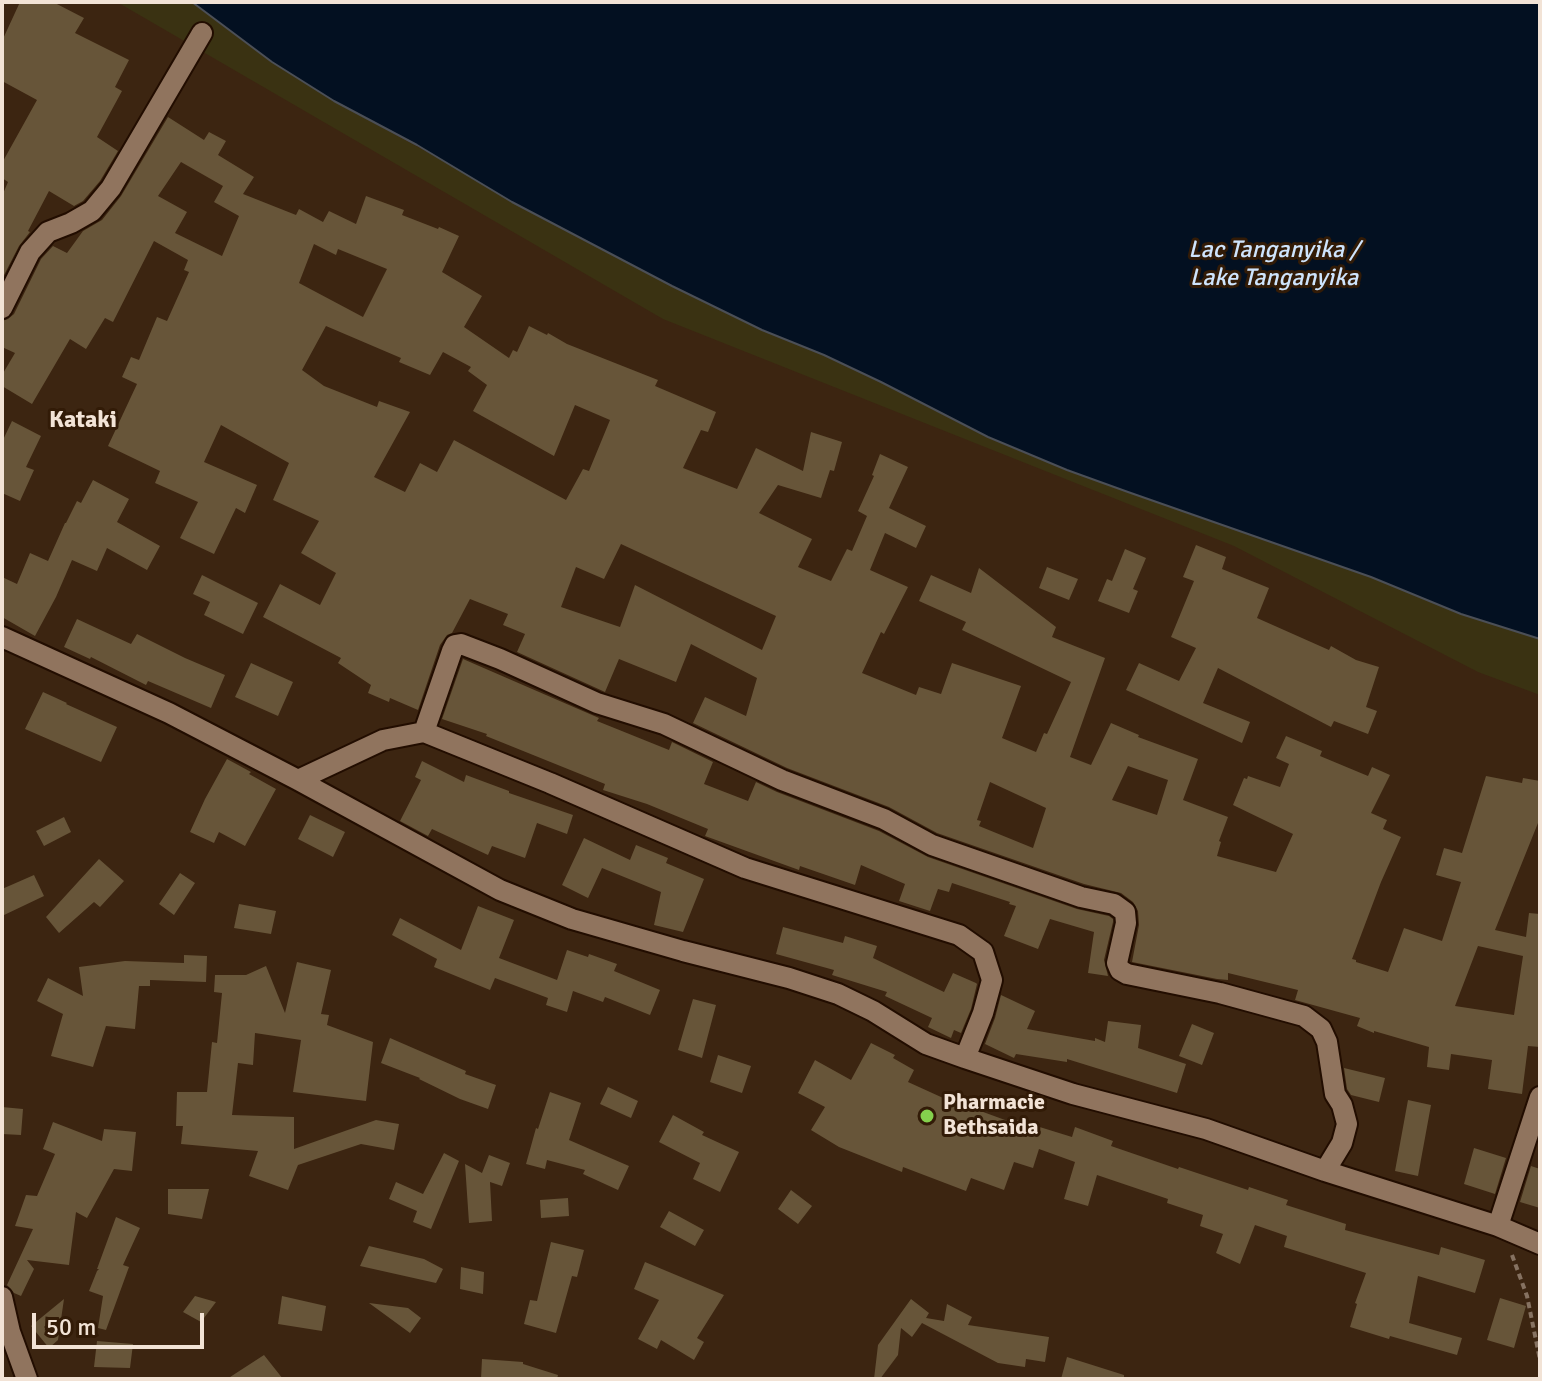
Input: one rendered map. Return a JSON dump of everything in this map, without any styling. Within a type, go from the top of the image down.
[{"type":"street","points":[[2,308],[30,252],[48,232],[92,211],[111,188],[202,33]]},
{"type":"street","points":[[2,637],[169,713],[500,890],[572,919],[838,994],[873,1011],[926,1044],[965,1058],[1073,1094],[1206,1129],[1498,1226],[1540,1244]]},
{"type":"street","points":[[424,732],[452,651],[455,645],[461,644],[597,703],[664,724],[782,780],[884,819],[932,845],[1081,897],[1114,904],[1125,912],[1126,923],[1117,963],[1120,970],[1304,1016],[1321,1029],[1327,1042],[1335,1094],[1342,1105],[1347,1124],[1342,1143],[1325,1171]]},
{"type":"street","points":[[298,780],[383,740],[424,732],[745,868],[959,935],[983,952],[992,980],[965,1058]]},
{"type":"street","points":[[1498,1226],[1540,1097]]},
{"type":"street","points":[[2,1297],[10,1332],[27,1379]]},
{"type":"path","points":[[1498,1226],[1527,1296],[1540,1360]]},
{"type":"sand","points":[[117,2],[192,2],[272,62],[334,101],[613,254],[762,330],[881,382],[988,438],[1067,470],[1371,577],[1461,614],[1540,639],[1540,695],[1478,672],[1234,546],[663,319]]},
{"type":"water","name":"Lac Tanganyika / Lake Tanganyika","points":[[192,2],[1540,2],[1540,639],[1461,614],[1371,577],[1067,470],[988,437],[881,382],[762,330],[672,286],[512,202],[417,145],[334,101],[272,62]]},
{"type":"building","points":[[20,2],[53,2],[84,18],[75,33],[129,60],[115,87],[122,91],[97,137],[118,151],[100,181],[83,201],[74,206],[49,191],[30,232],[2,279],[2,196],[8,182],[2,178],[2,163],[37,100],[2,81],[2,41]]},
{"type":"building","points":[[168,117],[204,140],[209,132],[226,141],[218,155],[254,177],[243,194],[296,215],[299,209],[323,222],[329,211],[356,224],[366,196],[404,210],[402,215],[459,236],[442,272],[482,296],[464,327],[509,358],[513,350],[517,352],[529,326],[658,380],[655,386],[716,412],[708,432],[701,430],[683,468],[737,489],[756,448],[803,471],[811,432],[842,442],[834,471],[830,470],[821,498],[778,485],[759,513],[812,539],[798,567],[831,581],[847,549],[852,551],[867,516],[858,511],[880,454],[908,467],[889,508],[926,526],[916,548],[885,533],[870,570],[908,587],[884,634],[881,632],[862,673],[916,695],[919,687],[941,694],[952,663],[1021,686],[1002,738],[1036,752],[1071,682],[962,630],[966,622],[919,601],[931,575],[971,593],[979,568],[1056,627],[1052,637],[1105,658],[1070,757],[1091,765],[1111,723],[1138,737],[1198,759],[1183,800],[1228,817],[1217,856],[1276,872],[1293,834],[1233,805],[1244,778],[1248,776],[1280,787],[1289,764],[1276,758],[1286,736],[1322,751],[1320,756],[1368,776],[1372,767],[1390,775],[1371,813],[1387,820],[1383,829],[1401,837],[1352,959],[1356,962],[1388,972],[1404,928],[1442,941],[1461,882],[1436,875],[1444,848],[1462,853],[1486,776],[1522,783],[1523,778],[1540,781],[1540,818],[1495,930],[1526,937],[1529,913],[1540,914],[1540,1047],[1528,1046],[1522,1094],[1488,1089],[1492,1060],[1451,1054],[1449,1070],[1427,1067],[1429,1047],[1374,1033],[1357,1026],[1360,1018],[1295,1000],[1298,990],[1228,973],[1228,980],[1217,979],[1132,962],[1139,925],[1138,911],[1133,902],[1121,893],[1084,884],[937,833],[889,807],[787,768],[693,723],[705,697],[746,716],[757,678],[691,644],[676,682],[619,659],[605,692],[517,652],[525,634],[503,625],[508,614],[470,599],[452,633],[440,645],[418,710],[368,693],[371,685],[338,663],[341,658],[263,617],[280,584],[320,605],[336,573],[301,553],[319,521],[273,500],[289,463],[221,425],[204,462],[257,485],[245,513],[236,508],[214,554],[180,538],[198,502],[155,483],[160,471],[108,446],[137,384],[122,377],[131,357],[139,360],[157,317],[167,321],[189,272],[184,270],[188,260],[154,241],[113,322],[105,318],[86,349],[70,339],[32,404],[2,386],[2,375],[15,353],[2,347],[2,321],[14,314],[41,259],[53,246],[67,253],[83,231],[102,220],[121,196]],"holes":[[[181,162],[223,186],[214,202],[239,216],[222,256],[175,233],[187,212],[158,196]],[[314,244],[336,255],[338,249],[387,269],[363,317],[299,283]],[[326,326],[401,358],[399,362],[430,375],[443,352],[471,367],[468,371],[487,385],[473,411],[554,456],[575,405],[610,420],[589,471],[583,469],[566,500],[454,440],[437,472],[420,463],[405,492],[374,477],[410,412],[379,401],[377,407],[324,386],[302,370]],[[621,544],[776,616],[762,650],[635,585],[620,627],[561,607],[576,567],[604,579]],[[1128,766],[1168,780],[1157,815],[1112,800]],[[990,782],[1046,808],[1033,848],[979,826],[981,821],[977,820]],[[1478,946],[1523,956],[1514,1015],[1455,1006]]]},
{"type":"building","points":[[12,421],[41,436],[26,467],[34,470],[20,501],[2,493],[2,442]]},
{"type":"building","points":[[93,480],[129,499],[117,522],[160,546],[147,570],[107,548],[97,571],[72,560],[35,636],[2,617],[2,577],[17,584],[30,553],[48,561],[77,501],[81,503]]},
{"type":"building","points":[[1196,545],[1226,557],[1222,569],[1269,588],[1257,618],[1329,650],[1331,646],[1356,660],[1379,667],[1366,707],[1377,711],[1368,734],[1334,721],[1331,727],[1218,668],[1203,703],[1250,722],[1242,743],[1126,690],[1139,663],[1179,681],[1196,648],[1171,637],[1194,581],[1183,577]]},
{"type":"building","points":[[1125,549],[1146,558],[1133,589],[1138,591],[1129,613],[1098,601],[1107,579],[1112,581]]},
{"type":"building","points":[[1047,567],[1078,579],[1069,600],[1039,588]]},
{"type":"building","points":[[202,575],[258,603],[243,634],[204,615],[210,602],[193,594]]},
{"type":"building","points":[[77,619],[131,644],[137,634],[225,675],[211,708],[148,681],[146,685],[64,647]]},
{"type":"building","points":[[463,659],[599,718],[597,721],[669,750],[672,742],[713,762],[704,784],[748,801],[756,782],[879,831],[928,857],[1077,909],[1109,916],[1113,922],[1104,960],[1108,976],[1088,973],[1094,932],[1050,919],[1038,949],[1004,936],[1016,906],[1010,902],[952,883],[949,892],[938,889],[930,911],[899,901],[905,884],[861,865],[855,885],[800,866],[799,870],[705,836],[708,829],[603,790],[605,784],[487,734],[442,719]]},
{"type":"building","points":[[251,663],[293,682],[278,716],[235,697]]},
{"type":"building","points":[[43,692],[117,727],[101,762],[25,729]]},
{"type":"building","points":[[227,759],[276,789],[245,846],[219,832],[214,843],[190,832]]},
{"type":"building","points":[[422,761],[464,782],[466,775],[573,815],[567,834],[537,823],[525,858],[492,846],[488,855],[432,829],[428,836],[400,821],[421,780],[415,777]]},
{"type":"building","points":[[310,815],[345,832],[333,857],[298,839]]},
{"type":"building","points":[[64,817],[71,832],[44,846],[36,831]]},
{"type":"building","points":[[584,838],[630,860],[636,845],[668,858],[666,863],[704,879],[683,932],[654,925],[661,892],[602,868],[588,898],[562,885]]},
{"type":"building","points":[[99,859],[124,881],[100,907],[94,902],[59,933],[46,917]]},
{"type":"building","points":[[180,873],[195,883],[174,915],[159,904]]},
{"type":"building","points":[[34,875],[44,896],[2,916],[2,889]]},
{"type":"building","points":[[239,904],[276,911],[271,934],[234,928]]},
{"type":"building","points":[[478,906],[514,920],[499,958],[557,980],[567,950],[617,964],[614,971],[660,990],[650,1015],[605,997],[603,1002],[573,991],[567,1012],[546,1005],[548,998],[495,978],[490,990],[434,967],[437,959],[392,935],[400,918],[461,950]]},
{"type":"building","points":[[783,927],[843,943],[845,936],[877,946],[873,958],[944,992],[953,973],[976,983],[971,1009],[961,1033],[954,1030],[951,1038],[928,1027],[932,1018],[885,996],[887,992],[832,975],[834,970],[776,954]]},
{"type":"building","points":[[184,955],[207,956],[206,982],[150,980],[150,986],[139,986],[135,1029],[106,1026],[93,1067],[51,1056],[63,1014],[37,1001],[48,978],[83,996],[79,967],[125,961],[184,963]]},
{"type":"building","points":[[297,962],[331,970],[321,1014],[329,1015],[327,1025],[373,1042],[366,1101],[293,1092],[301,1040],[255,1033],[253,1065],[238,1063],[232,1115],[294,1117],[294,1149],[376,1120],[399,1124],[394,1150],[361,1144],[298,1165],[288,1190],[249,1176],[258,1151],[181,1144],[183,1126],[176,1126],[177,1092],[207,1092],[212,1042],[217,1043],[222,993],[214,992],[215,975],[246,975],[266,966],[285,1013]]},
{"type":"building","points":[[1001,995],[1035,1011],[1027,1029],[1105,1042],[1108,1021],[1141,1025],[1138,1048],[1186,1064],[1177,1093],[1067,1059],[1067,1062],[1016,1054],[1014,1058],[985,1044]]},
{"type":"building","points":[[693,999],[716,1005],[702,1058],[678,1050]]},
{"type":"building","points":[[1192,1024],[1214,1033],[1202,1065],[1179,1056]]},
{"type":"building","points":[[390,1038],[466,1071],[465,1074],[496,1085],[488,1109],[381,1063]]},
{"type":"building","points":[[871,1043],[895,1055],[893,1058],[914,1070],[908,1082],[974,1112],[975,1109],[1016,1124],[1017,1120],[1072,1137],[1075,1127],[1113,1141],[1111,1146],[1178,1169],[1288,1200],[1286,1205],[1346,1224],[1345,1230],[1439,1255],[1441,1247],[1485,1260],[1475,1293],[1418,1276],[1409,1323],[1462,1338],[1457,1355],[1350,1327],[1366,1273],[1284,1247],[1287,1236],[1255,1225],[1240,1264],[1216,1253],[1223,1234],[1200,1226],[1203,1215],[1167,1203],[1168,1199],[1097,1175],[1088,1206],[1064,1199],[1075,1162],[1039,1149],[1033,1168],[1014,1162],[1004,1190],[971,1178],[966,1191],[903,1167],[902,1172],[839,1147],[811,1130],[825,1107],[798,1093],[815,1060],[851,1080]]},
{"type":"building","points":[[718,1055],[751,1066],[742,1093],[710,1082]]},
{"type":"building","points":[[1344,1068],[1385,1078],[1379,1102],[1351,1095]]},
{"type":"building","points":[[608,1087],[638,1101],[631,1118],[600,1104]]},
{"type":"building","points":[[550,1092],[581,1103],[569,1140],[629,1166],[618,1190],[583,1174],[585,1170],[547,1160],[545,1169],[526,1164]]},
{"type":"building","points":[[1408,1100],[1431,1105],[1418,1176],[1395,1171]]},
{"type":"building","points":[[2,1107],[23,1109],[21,1135],[2,1134]]},
{"type":"building","points":[[673,1115],[704,1132],[702,1135],[739,1152],[720,1192],[693,1179],[700,1163],[659,1142]]},
{"type":"building","points":[[53,1122],[102,1141],[104,1129],[136,1132],[132,1171],[114,1169],[87,1218],[76,1212],[69,1265],[27,1260],[34,1269],[21,1296],[7,1285],[33,1229],[15,1226],[26,1195],[37,1196],[55,1154],[43,1149]]},
{"type":"building","points":[[1474,1148],[1506,1158],[1495,1194],[1464,1184]]},
{"type":"building","points":[[444,1153],[459,1161],[431,1229],[413,1222],[417,1211],[389,1199],[396,1182],[423,1194]]},
{"type":"building","points":[[489,1155],[510,1163],[502,1186],[490,1182],[492,1221],[469,1223],[465,1164],[482,1173]]},
{"type":"building","points":[[1531,1166],[1540,1169],[1540,1208],[1520,1202]]},
{"type":"building","points":[[168,1189],[209,1189],[202,1219],[168,1214]]},
{"type":"building","points":[[791,1190],[812,1206],[798,1224],[778,1209]]},
{"type":"building","points":[[568,1198],[569,1216],[541,1218],[540,1200]]},
{"type":"building","points":[[669,1211],[704,1230],[695,1246],[660,1227]]},
{"type":"building","points":[[116,1217],[140,1228],[123,1265],[129,1267],[106,1330],[98,1328],[103,1296],[89,1291]]},
{"type":"building","points":[[551,1242],[584,1250],[577,1277],[572,1276],[556,1333],[524,1324],[530,1300],[537,1301]]},
{"type":"building","points":[[369,1246],[424,1259],[443,1269],[436,1283],[360,1266]]},
{"type":"building","points":[[645,1262],[724,1295],[697,1338],[704,1342],[694,1360],[661,1340],[657,1349],[638,1339],[659,1300],[634,1289]]},
{"type":"building","points":[[461,1267],[484,1272],[483,1294],[460,1289]]},
{"type":"building","points":[[195,1296],[216,1302],[201,1322],[183,1312]]},
{"type":"building","points":[[282,1296],[326,1306],[322,1331],[278,1324]]},
{"type":"building","points":[[1500,1298],[1526,1306],[1514,1348],[1487,1340]]},
{"type":"building","points":[[64,1299],[58,1340],[49,1348],[31,1326]]},
{"type":"building","points":[[911,1299],[929,1313],[926,1318],[944,1321],[947,1304],[972,1317],[968,1325],[1049,1337],[1045,1362],[1026,1359],[1025,1367],[998,1363],[922,1323],[912,1337],[901,1328],[898,1355],[880,1379],[874,1379],[878,1345]]},
{"type":"building","points":[[369,1303],[408,1308],[421,1318],[410,1333]]},
{"type":"building","points":[[97,1341],[133,1344],[130,1368],[94,1367]]},
{"type":"building","points":[[264,1355],[283,1379],[227,1379]]},
{"type":"building","points":[[1067,1357],[1124,1375],[1124,1379],[1061,1379]]},
{"type":"building","points":[[482,1359],[523,1362],[558,1375],[557,1379],[481,1379]]},
{"type":"place","name":"Pharmacie Bethsaida","points":[[927,1116]]},
{"type":"district","name":"Kataki","points":[[83,421]]}]
